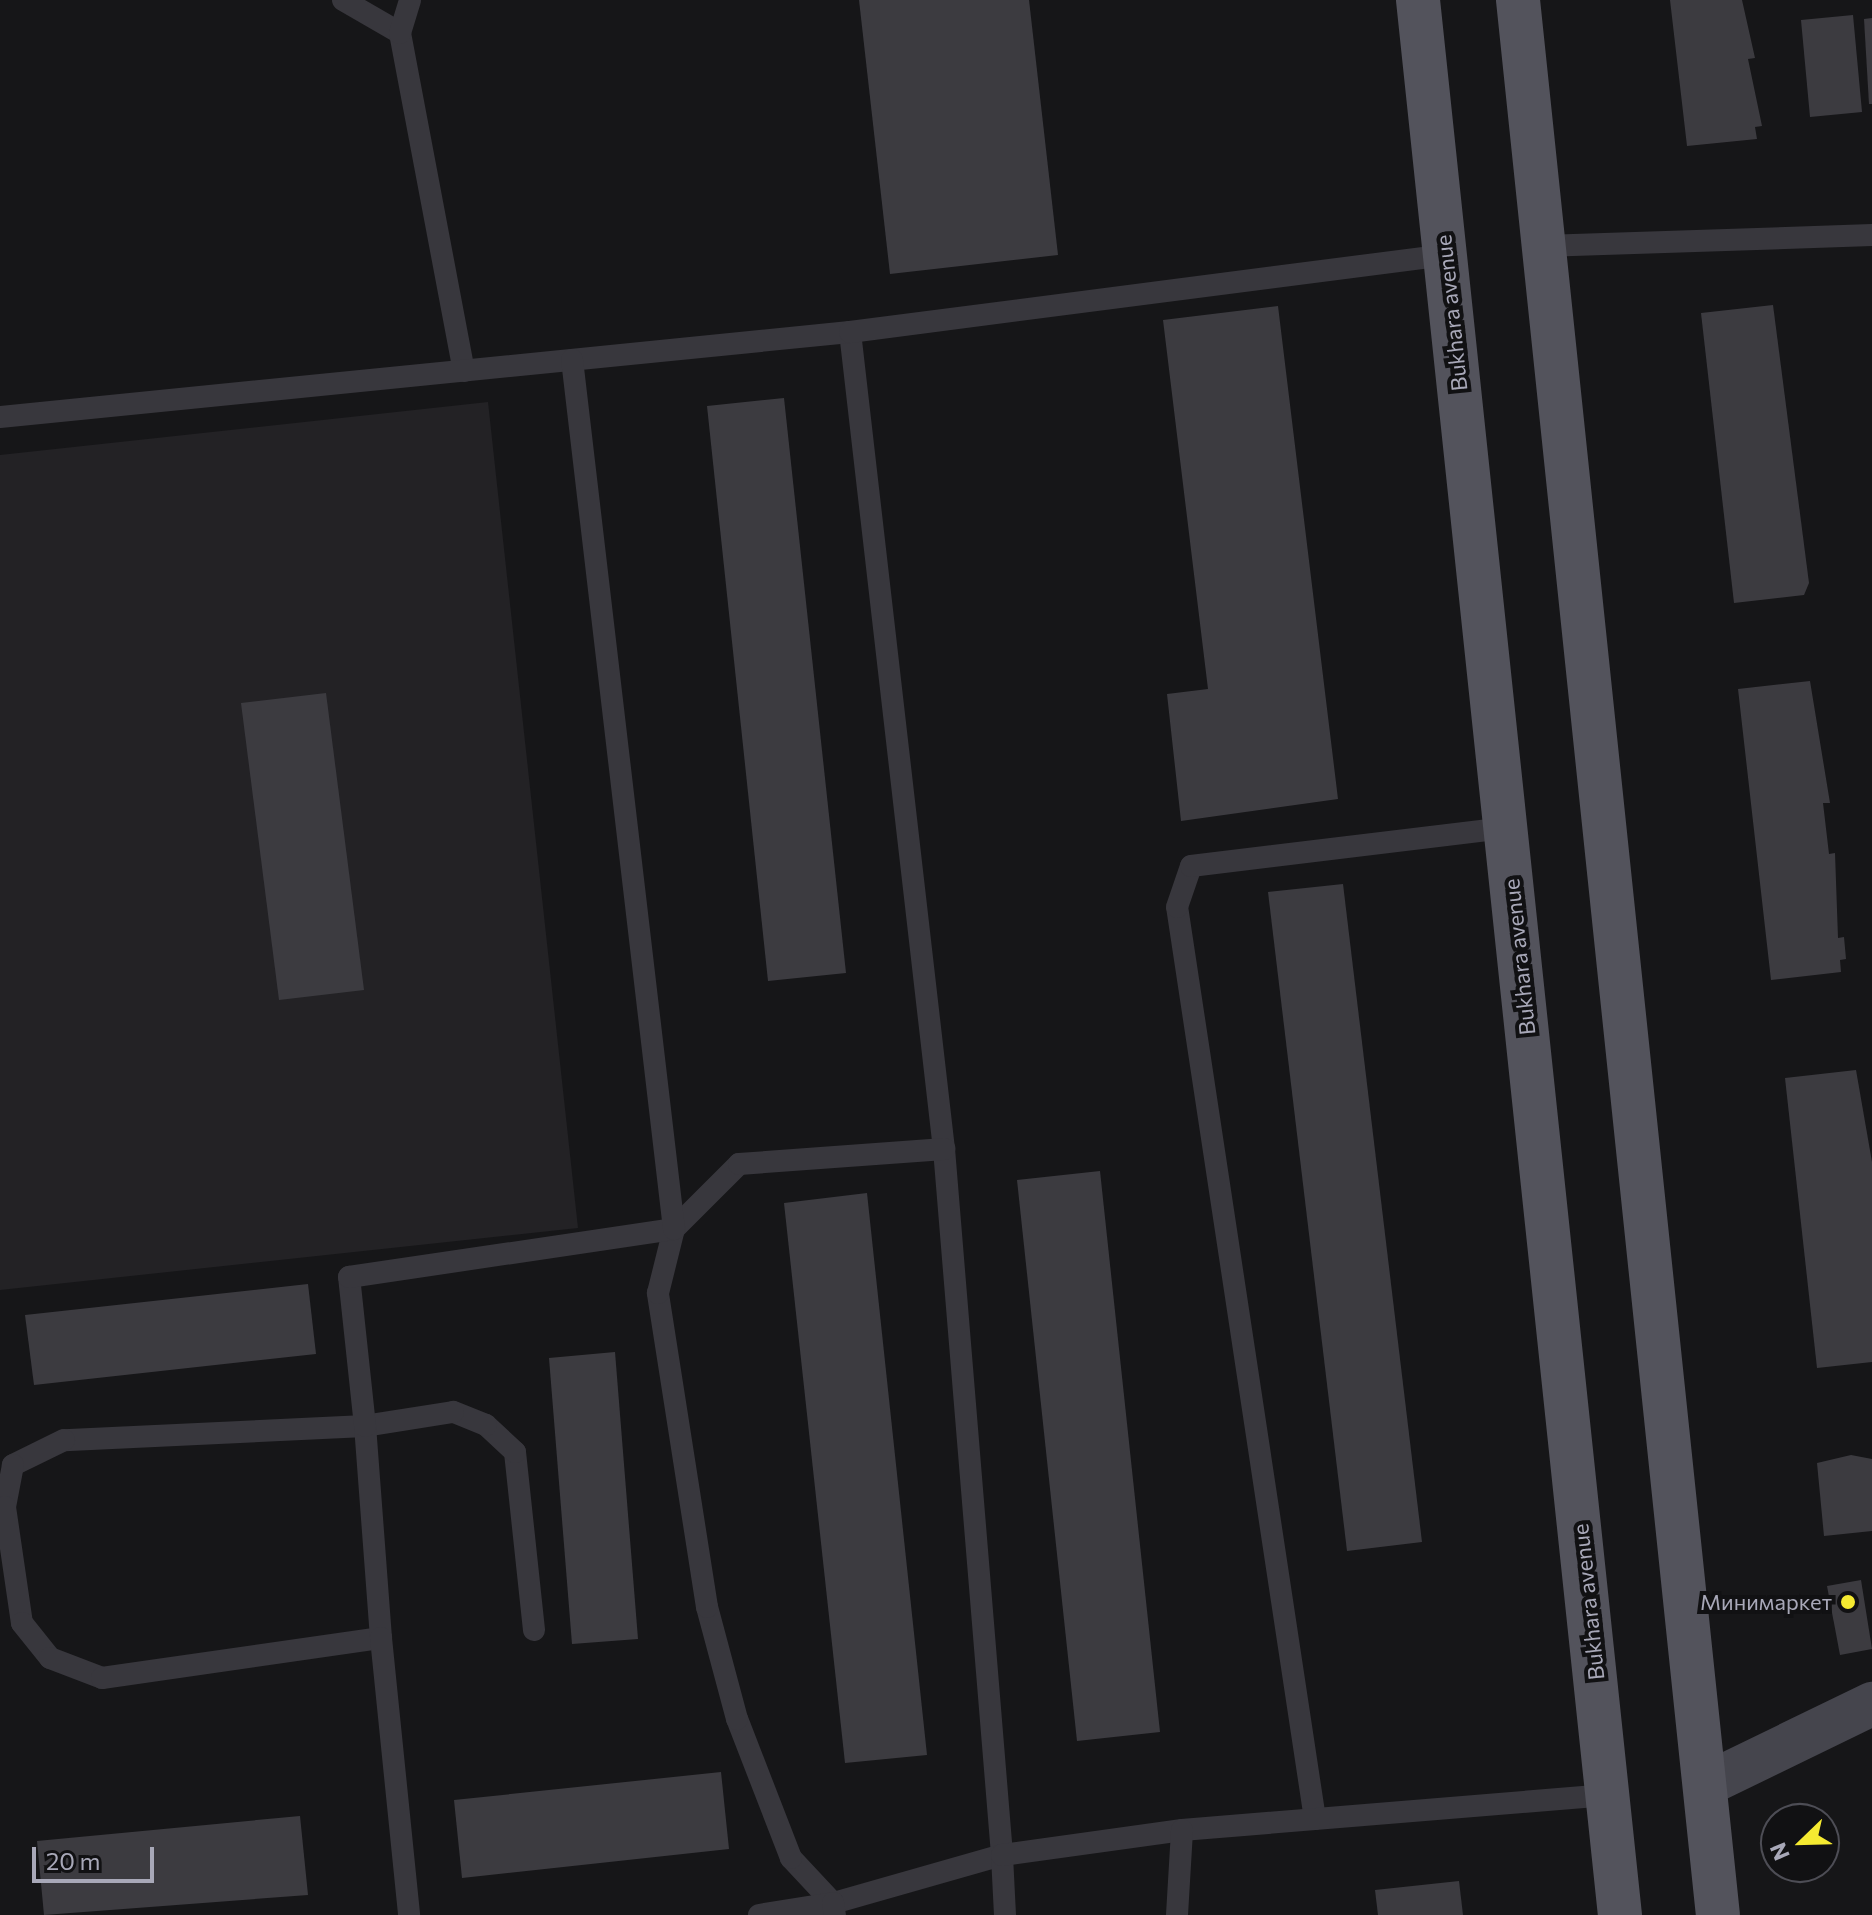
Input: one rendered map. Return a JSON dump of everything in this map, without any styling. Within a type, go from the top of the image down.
[{"type":"main road","name":"Bukhara avenue","points":[[1418,0],[1620,1915]]},
{"type":"main road","points":[[1518,0],[1718,1915]]},
{"type":"street","points":[[1705,1785],[1872,1704]]},
{"type":"lane","points":[[343,0],[400,33]]},
{"type":"lane","points":[[410,0],[400,33],[464,371]]},
{"type":"lane","points":[[1543,246],[1872,235]]},
{"type":"lane","points":[[0,417],[850,332],[1445,255]]},
{"type":"lane","points":[[850,332],[944,1149],[1005,1915]]},
{"type":"lane","points":[[572,360],[674,1229],[658,1293],[707,1607],[737,1719],[791,1858],[834,1909]]},
{"type":"lane","points":[[1315,1819],[1177,907],[1191,866],[1506,828]]},
{"type":"lane","points":[[409,1915],[349,1277],[674,1229],[739,1164],[944,1149]]},
{"type":"lane","points":[[381,1638],[102,1678],[50,1658],[22,1623],[5,1507],[13,1465],[64,1440],[365,1426],[453,1412],[486,1425],[515,1452],[534,1630]]},
{"type":"lane","points":[[759,1915],[834,1909],[1002,1855],[1182,1830],[1608,1795]]},
{"type":"lane","points":[[1177,1915],[1182,1830]]},
{"type":"shaded area","points":[[488,402],[578,1228],[0,1290],[0,455]]},
{"type":"building","points":[[859,0],[1029,0],[1058,255],[890,274]]},
{"type":"building","points":[[1670,0],[1742,0],[1755,58],[1748,59],[1762,126],[1755,127],[1757,139],[1687,146]]},
{"type":"building","points":[[1853,15],[1862,112],[1810,117],[1801,20]]},
{"type":"building","points":[[1872,18],[1872,104],[1869,104],[1864,19]]},
{"type":"building","points":[[1773,305],[1809,583],[1804,595],[1734,603],[1701,313]]},
{"type":"building","points":[[1278,306],[1338,799],[1181,821],[1167,694],[1208,689],[1163,320]]},
{"type":"building","points":[[784,398],[846,973],[768,981],[707,406]]},
{"type":"building","points":[[1810,681],[1830,803],[1823,803],[1829,854],[1835,853],[1838,938],[1844,937],[1846,959],[1840,960],[1841,972],[1771,980],[1738,689]]},
{"type":"building","points":[[326,693],[364,990],[279,1000],[241,703]]},
{"type":"building","points":[[1343,884],[1422,1542],[1347,1551],[1268,892]]},
{"type":"building","points":[[1856,1070],[1872,1162],[1872,1362],[1817,1368],[1785,1078]]},
{"type":"building","points":[[1100,1171],[1160,1732],[1077,1741],[1017,1180]]},
{"type":"building","points":[[867,1193],[927,1755],[845,1763],[784,1203]]},
{"type":"building","points":[[308,1284],[316,1354],[34,1385],[25,1315]]},
{"type":"building","points":[[615,1352],[638,1639],[572,1644],[549,1358]]},
{"type":"building","points":[[1851,1455],[1872,1459],[1872,1531],[1824,1536],[1817,1463]]},
{"type":"building","name":"Минимаркет","points":[[1861,1580],[1872,1649],[1840,1655],[1827,1586]]},
{"type":"building","points":[[721,1772],[729,1849],[462,1878],[454,1800]]},
{"type":"building","points":[[300,1816],[308,1895],[44,1915],[37,1841]]},
{"type":"building","points":[[1459,1881],[1463,1915],[1378,1915],[1375,1890]]},
{"type":"place","name":"Минимаркет","points":[[1848,1602]]}]
